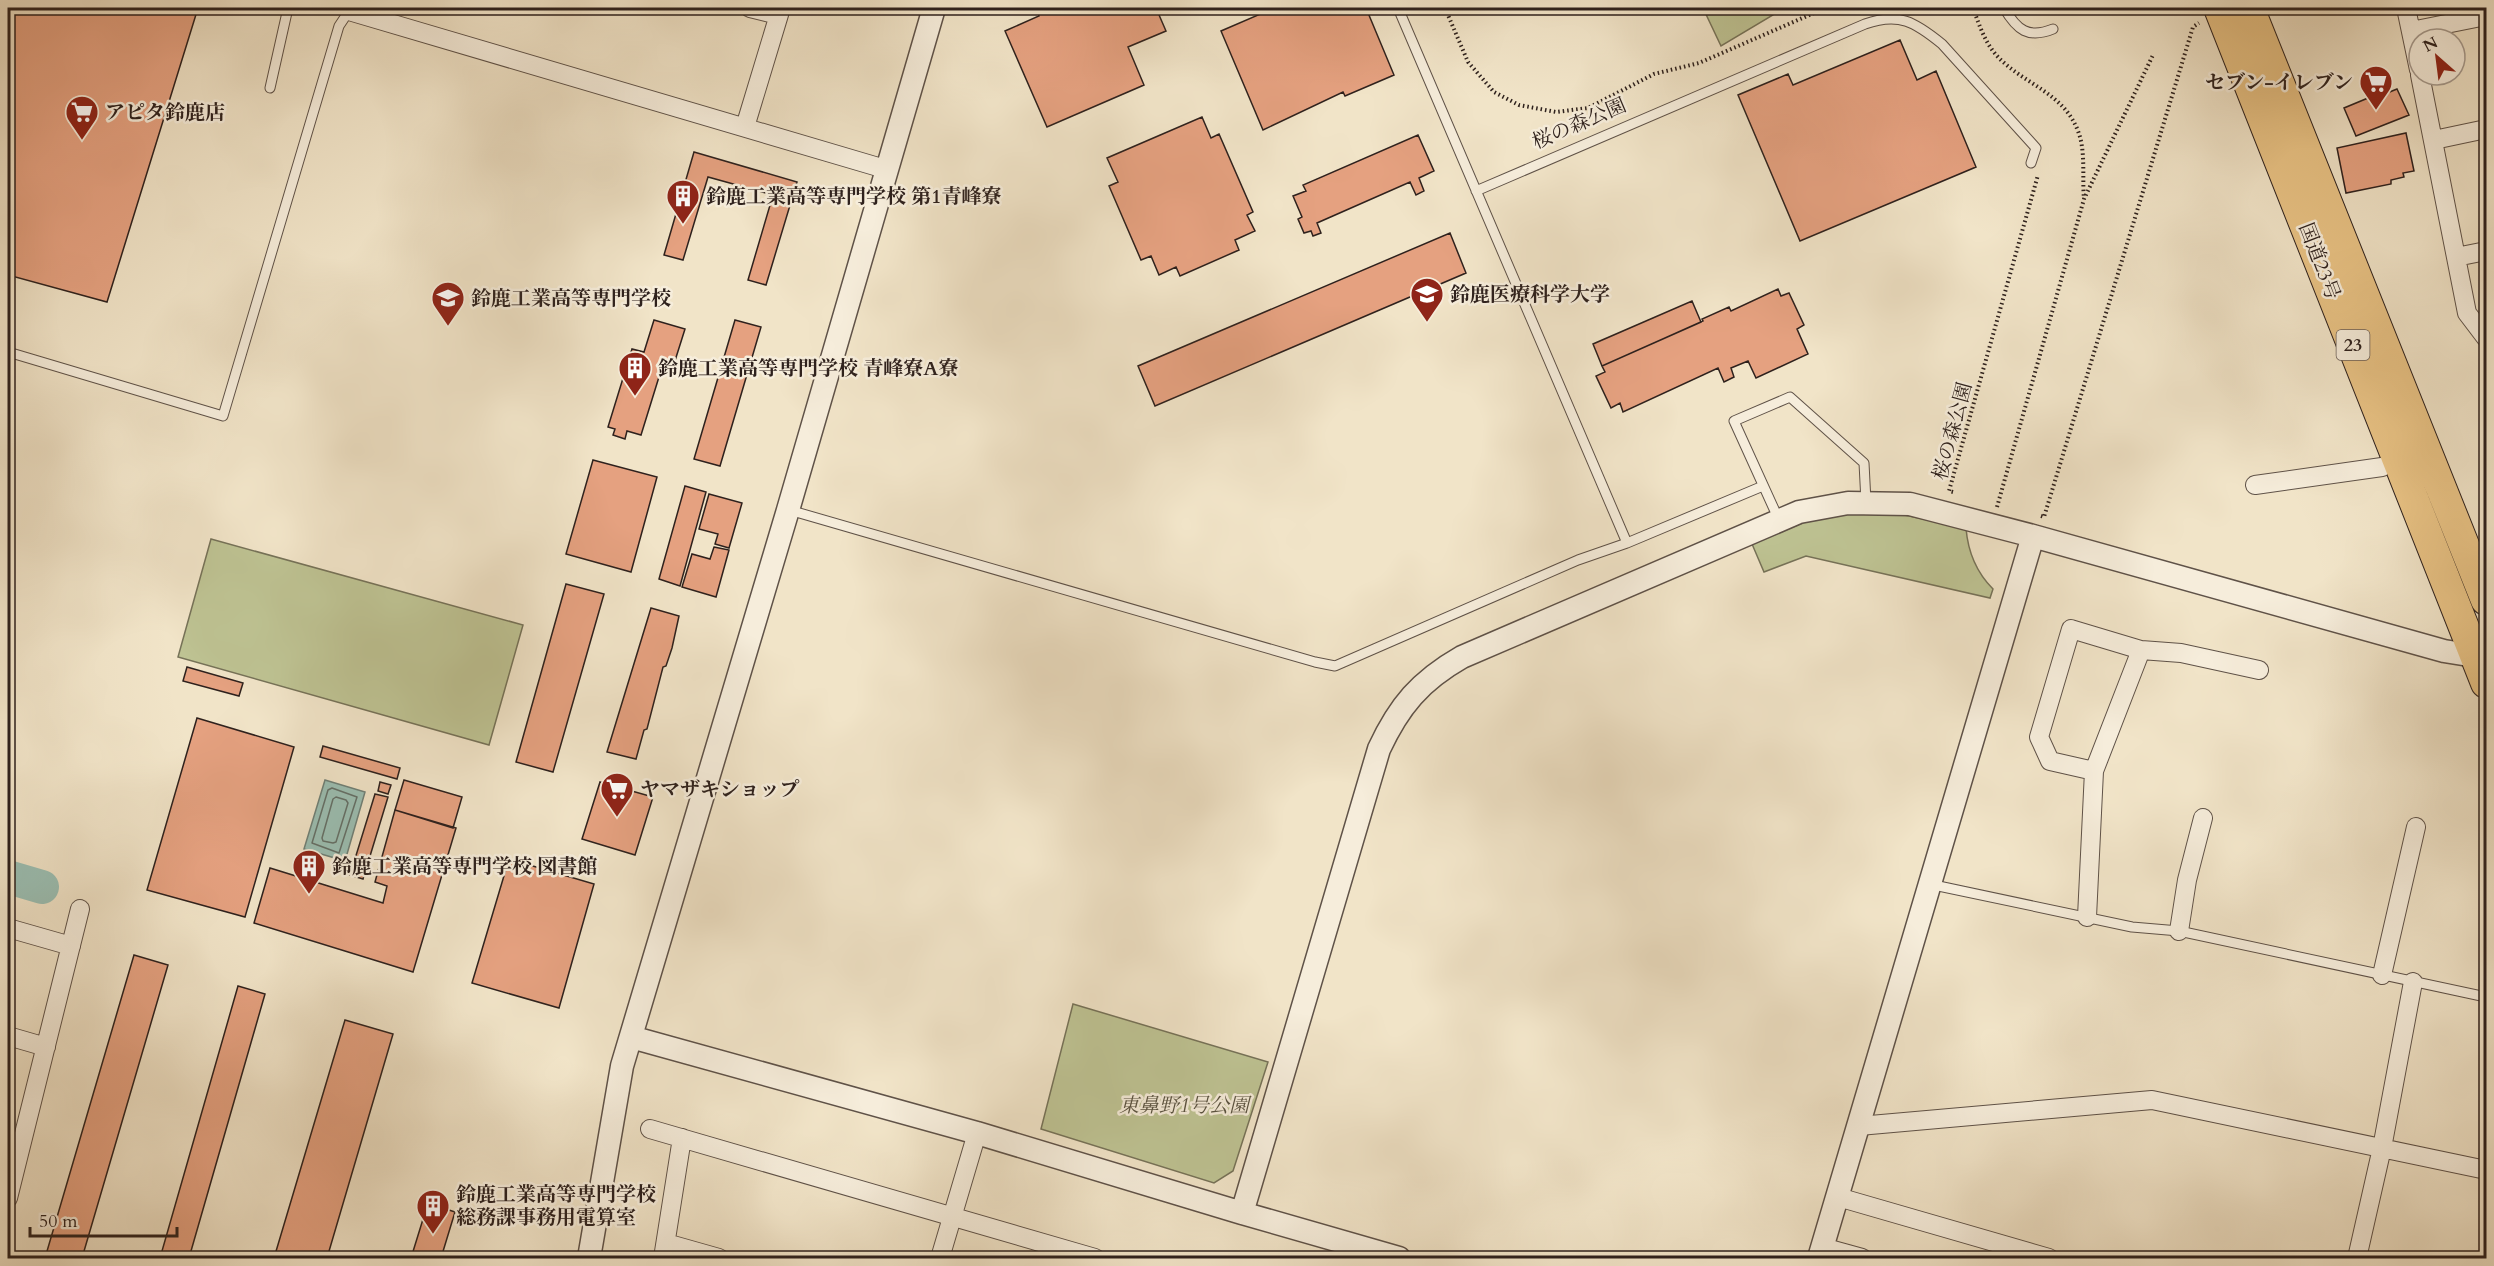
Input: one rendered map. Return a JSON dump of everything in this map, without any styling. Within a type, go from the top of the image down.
[{"type":"highway","name":"国道23号","points":[[2249,8],[2487,600]]},
{"type":"highway","name":"国道23号","points":[[2209,11],[2262,113],[2483,663]]},
{"type":"street","points":[[745,127],[779,11],[750,8]]},
{"type":"street","points":[[589,1258],[622,1066],[788,510],[885,170],[934,8]]},
{"type":"street","points":[[2406,8],[2410,27]]},
{"type":"street","points":[[344,9],[885,170]]},
{"type":"street","points":[[2431,27],[2487,16]]},
{"type":"street","points":[[2423,87],[2467,313],[2487,338]]},
{"type":"street","points":[[2434,140],[2487,129]]},
{"type":"street","points":[[2456,257],[2487,251]]},
{"type":"street","points":[[2255,485],[2382,467]]},
{"type":"street","points":[[1242,1213],[1379,749],[1405,703],[1426,680],[1462,657],[1779,520],[1814,508],[1866,502],[1910,504],[2034,526],[2483,663]]},
{"type":"street","points":[[1862,1258],[1821,1253],[2034,526]]},
{"type":"street","points":[[2094,771],[2050,761],[2039,737],[2071,629],[2142,650],[2181,653],[2259,670]]},
{"type":"street","points":[[2087,917],[2094,771],[2142,650]]},
{"type":"street","points":[[2179,931],[2187,880],[2203,818]]},
{"type":"street","points":[[2382,975],[2416,827]]},
{"type":"street","points":[[8,1198],[15,1142],[46,1047],[80,909]]},
{"type":"street","points":[[8,928],[71,946]]},
{"type":"street","points":[[2357,1258],[2382,1148],[2413,982]]},
{"type":"street","points":[[8,1036],[46,1047]]},
{"type":"street","points":[[631,1037],[977,1133],[1399,1258]]},
{"type":"street","points":[[1859,1126],[2152,1100],[2487,1170]]},
{"type":"street","points":[[650,1129],[1095,1258]]},
{"type":"street","points":[[940,1258],[977,1133]]},
{"type":"street","points":[[682,1138],[665,1251],[719,1258]]},
{"type":"street","points":[[1838,1197],[2049,1258]]},
{"type":"lane","points":[[270,88],[288,8]]},
{"type":"lane","points":[[1398,8],[1627,543]]},
{"type":"lane","points":[[2004,8],[2020,29],[2030,33],[2042,33],[2053,29]]},
{"type":"lane","points":[[8,352],[223,417],[344,9]]},
{"type":"lane","points":[[1476,191],[1865,24],[1881,18],[1893,17],[1925,30],[1942,44],[2036,148],[2031,163]]},
{"type":"lane","points":[[1779,520],[1734,421],[1790,397],[1864,463],[1866,502]]},
{"type":"lane","points":[[788,510],[1335,666],[1578,560],[1627,543],[1763,486]]},
{"type":"lane","points":[[1929,884],[2132,927],[2179,931],[2487,997]]},
{"type":"path","points":[[1445,8],[1468,62],[1494,92],[1519,105],[1556,112],[1588,108],[1654,74],[1699,63],[1814,14],[1822,8]]},
{"type":"path","points":[[1973,8],[1985,40],[1993,52],[2002,61],[2053,96],[2071,117],[2082,142],[2084,200]]},
{"type":"path","points":[[2034,526],[2044,517],[2193,27],[2201,22],[2209,11]]},
{"type":"path","points":[[1996,508],[2084,200],[2153,55]]},
{"type":"path","name":"桜の森公園","points":[[1958,494],[1950,491],[2040,168]]},
{"type":"path","points":[[1986,503],[1996,508],[2008,508]]},
{"type":"green space","points":[[1703,8],[1778,8],[1773,15],[1721,46]]},
{"type":"green space","points":[[1890,512],[1966,528],[1974,562],[1993,589],[1990,598],[1806,556],[1764,572],[1752,544],[1812,519],[1836,515]]},
{"type":"green space","points":[[211,539],[523,625],[489,745],[178,657]]},
{"type":"green space","name":"東鼻野1号公園","points":[[1073,1004],[1268,1062],[1233,1171],[1214,1183],[1041,1129]]},
{"type":"water","points":[[325,780],[365,792],[345,861],[304,849]]},
{"type":"building","name":"アピタ鈴鹿店","points":[[8,8],[198,8],[107,302],[8,275]]},
{"type":"building","points":[[1035,8],[1156,8],[1166,31],[1128,47],[1144,85],[1047,127],[1005,31],[1039,16]]},
{"type":"building","points":[[1283,8],[1366,8],[1394,75],[1345,96],[1343,92],[1263,130],[1221,31],[1272,9],[1273,12]]},
{"type":"building","points":[[1900,40],[1917,80],[1936,71],[1976,167],[1800,241],[1738,95],[1788,74],[1793,85]]},
{"type":"building","name":"セブン-イレブン","points":[[2397,89],[2409,115],[2356,136],[2344,108],[2385,91],[2387,93]]},
{"type":"building","points":[[1202,117],[1211,138],[1219,134],[1253,212],[1247,215],[1255,231],[1235,240],[1239,250],[1180,276],[1176,267],[1159,275],[1151,256],[1141,260],[1109,186],[1118,182],[1107,158]]},
{"type":"building","points":[[2406,133],[2414,171],[2403,173],[2404,177],[2391,180],[2391,184],[2346,193],[2337,148]]},
{"type":"building","points":[[1418,135],[1434,171],[1419,178],[1424,191],[1416,195],[1410,182],[1317,223],[1321,233],[1313,236],[1311,231],[1304,233],[1298,219],[1302,217],[1293,196],[1306,191],[1303,185]]},
{"type":"building","name":"鈴鹿工業高等専門学校 第1青峰寮","points":[[694,152],[797,182],[766,285],[748,280],[773,195],[708,177],[683,260],[664,255]]},
{"type":"building","points":[[1450,233],[1466,273],[1155,406],[1138,366]]},
{"type":"building","points":[[1778,289],[1781,296],[1789,293],[1804,325],[1797,329],[1808,354],[1756,378],[1748,361],[1731,368],[1734,377],[1724,382],[1718,368],[1623,412],[1620,403],[1611,408],[1596,376],[1605,372],[1602,366],[1729,307],[1731,311]]},
{"type":"building","points":[[1692,301],[1701,322],[1602,366],[1593,344]]},
{"type":"building","name":"鈴鹿工業高等専門学校 青峰寮A寮","points":[[654,320],[685,329],[673,367],[663,364],[641,435],[627,431],[625,439],[613,435],[615,429],[608,427],[632,349],[644,352]]},
{"type":"building","points":[[735,320],[761,327],[720,466],[694,459]]},
{"type":"building","points":[[593,460],[657,477],[631,572],[566,554]]},
{"type":"building","points":[[685,486],[706,492],[680,586],[659,579]]},
{"type":"building","points":[[709,494],[742,503],[729,548],[715,544],[718,534],[699,529]]},
{"type":"building","points":[[714,547],[729,550],[716,597],[682,587],[692,554],[710,559]]},
{"type":"building","points":[[566,584],[604,594],[553,772],[516,762]]},
{"type":"building","points":[[651,608],[679,616],[672,648],[666,666],[663,667],[647,729],[644,730],[636,759],[607,752]]},
{"type":"building","points":[[187,667],[243,683],[239,696],[183,681]]},
{"type":"building","points":[[197,718],[294,747],[245,917],[147,890]]},
{"type":"building","points":[[323,746],[400,768],[397,779],[320,757]]},
{"type":"building","points":[[404,780],[462,797],[453,828],[395,810]]},
{"type":"building","points":[[380,782],[391,785],[388,794],[378,791]]},
{"type":"building","name":"ヤマザキショップ","points":[[600,782],[653,797],[635,855],[582,839]]},
{"type":"building","points":[[375,794],[388,797],[363,879],[350,875]]},
{"type":"building","name":"鈴鹿工業高等専門学校 図書館","points":[[395,810],[456,828],[413,972],[254,923],[270,868],[383,903],[387,886],[375,882]]},
{"type":"building","points":[[509,859],[594,884],[559,1008],[472,983]]},
{"type":"building","points":[[134,955],[168,965],[82,1258],[45,1258]]},
{"type":"building","points":[[238,986],[265,994],[189,1258],[160,1258]]},
{"type":"building","points":[[345,1020],[393,1034],[327,1258],[274,1258]]},
{"type":"building","name":"鈴鹿工業高等専門学校 総務課事務用電算室","points":[[428,1203],[455,1212],[441,1258],[411,1258]]},
{"type":"waterway","points":[[8,877],[42,887]]},
{"type":"place","name":"セブン-イレブン","points":[[2376,111]]},
{"type":"place","name":"アピタ鈴鹿店","points":[[82,141]]},
{"type":"place","name":"鈴鹿工業高等専門学校 第1青峰寮","points":[[683,225]]},
{"type":"place","name":"鈴鹿医療科学大学","points":[[1427,323]]},
{"type":"place","name":"鈴鹿工業高等専門学校","points":[[448,327]]},
{"type":"place","name":"鈴鹿工業高等専門学校 青峰寮A寮","points":[[635,397]]},
{"type":"place","name":"ヤマザキショップ","points":[[617,818]]},
{"type":"place","name":"鈴鹿工業高等専門学校 図書館","points":[[309,895]]},
{"type":"place","name":"鈴鹿工業高等専門学校 総務課事務用電算室","points":[[433,1235]]}]
